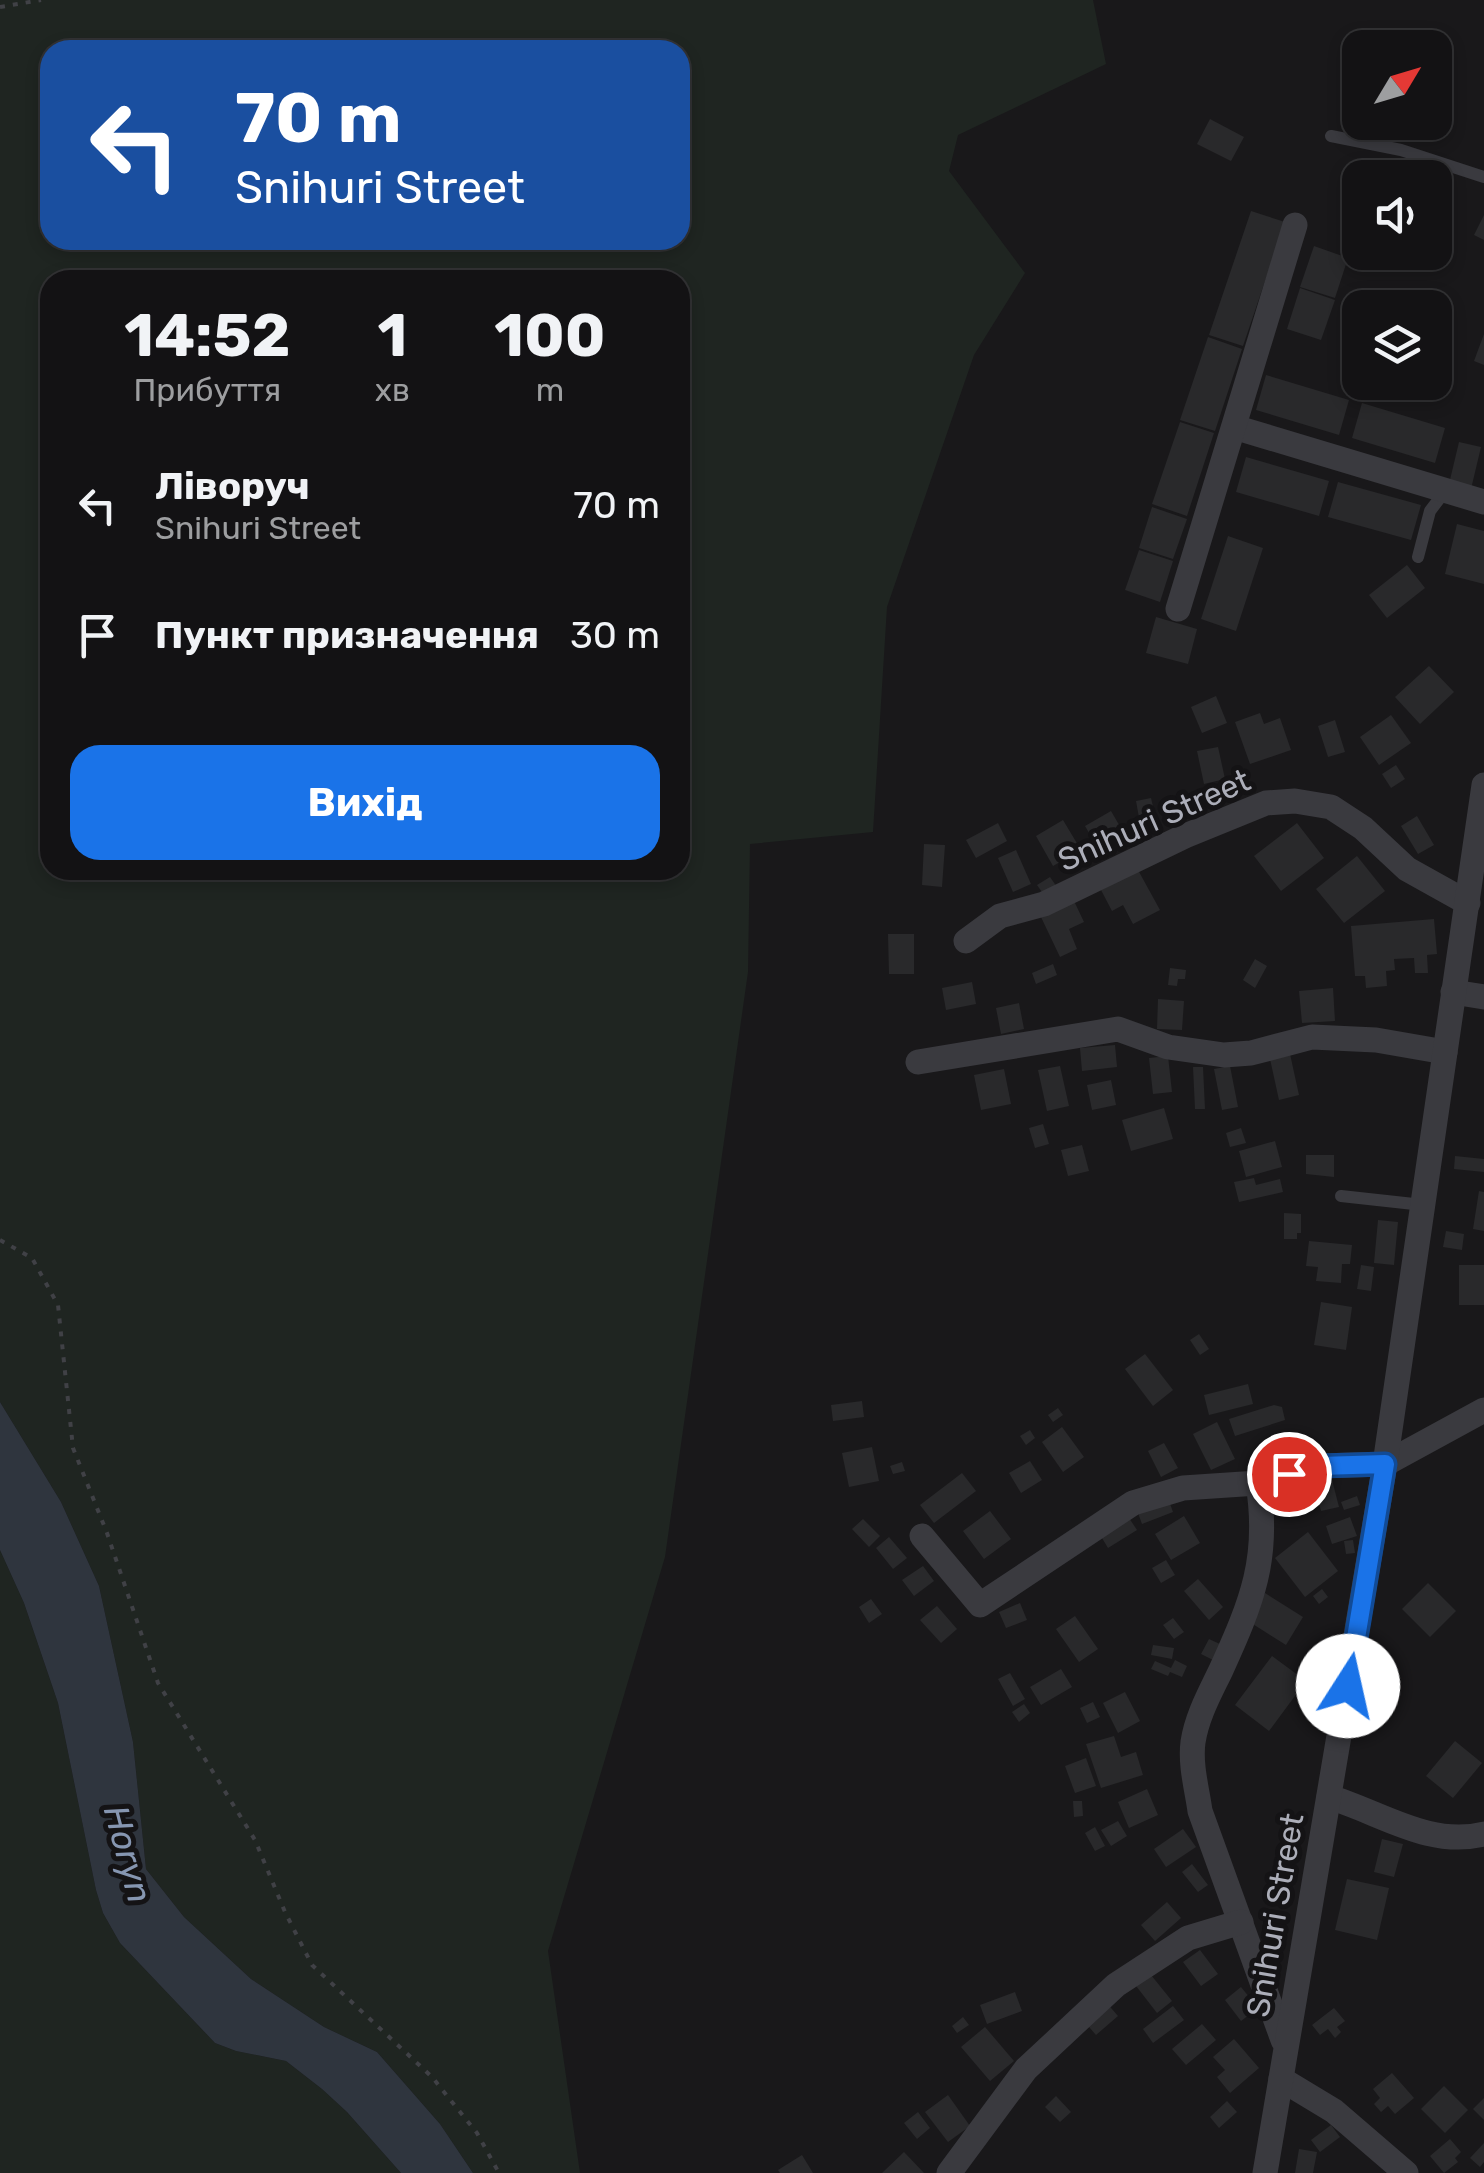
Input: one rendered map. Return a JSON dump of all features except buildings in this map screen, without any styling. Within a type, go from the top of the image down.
[{"type":"street","points":[[1178,609],[1295,225]]},
{"type":"street","points":[[1234,427],[1484,502]]},
{"type":"street","name":"Snihuri Street","points":[[1265,2173],[1385,1464],[1484,785]]},
{"type":"street","name":"Snihuri Street","points":[[966,941],[1000,916],[1044,904],[1266,802],[1296,801],[1331,807],[1363,828],[1407,869],[1468,903]]},
{"type":"street","points":[[1453,992],[1484,998]]},
{"type":"street","points":[[918,1062],[1118,1029],[1168,1047],[1224,1054],[1251,1053],[1312,1037],[1376,1040],[1445,1052]]},
{"type":"street","points":[[922,1536],[980,1605],[1133,1503],[1183,1488],[1258,1483],[1320,1466],[1385,1464],[1484,1410]]},
{"type":"street","name":"Snihuri Street","points":[[1258,1483],[1264,1516],[1261,1565],[1247,1608],[1200,1713],[1192,1744],[1200,1811],[1285,2044]]},
{"type":"street","name":"Snihuri Street","points":[[1329,1797],[1418,1832],[1454,1838],[1484,1834]]},
{"type":"street","name":"Snihuri Street","points":[[949,2173],[1026,2069],[1116,1985],[1188,1938],[1240,1922]]},
{"type":"street","points":[[1281,2079],[1334,2111],[1406,2173]]},
{"type":"lane","points":[[1331,136],[1401,150],[1484,178]]},
{"type":"lane","points":[[1418,557],[1430,511],[1446,490]]},
{"type":"lane","points":[[1341,1196],[1424,1205]]},
{"type":"path","points":[[0,7],[42,0]]},
{"type":"path","points":[[0,1240],[32,1258],[58,1305],[73,1448],[158,1682],[254,1840],[284,1912],[312,1965],[432,2077],[477,2133],[500,2173]]},
{"type":"shaded area","points":[[0,0],[1093,0],[1106,64],[958,135],[949,171],[1025,273],[974,355],[887,607],[873,832],[750,844],[748,972],[665,1557],[548,1951],[580,2173],[473,2173],[440,2124],[377,2052],[324,2027],[251,1979],[184,1917],[146,1869],[133,1742],[99,1586],[61,1502],[0,1402]]},
{"type":"shaded area","points":[[0,1550],[24,1603],[58,1703],[96,1890],[103,1913],[120,1943],[215,2043],[286,2061],[347,2112],[401,2173],[0,2173]]},
{"type":"water","name":"Horyn","points":[[0,1402],[61,1502],[99,1586],[133,1742],[146,1869],[184,1917],[251,1979],[324,2027],[377,2052],[440,2124],[473,2173],[401,2173],[347,2112],[286,2061],[215,2043],[120,1943],[103,1913],[96,1890],[58,1703],[24,1603],[0,1550]]},
{"type":"route","points":[[1289,1474],[1320,1466],[1385,1464],[1348,1686]]}]
